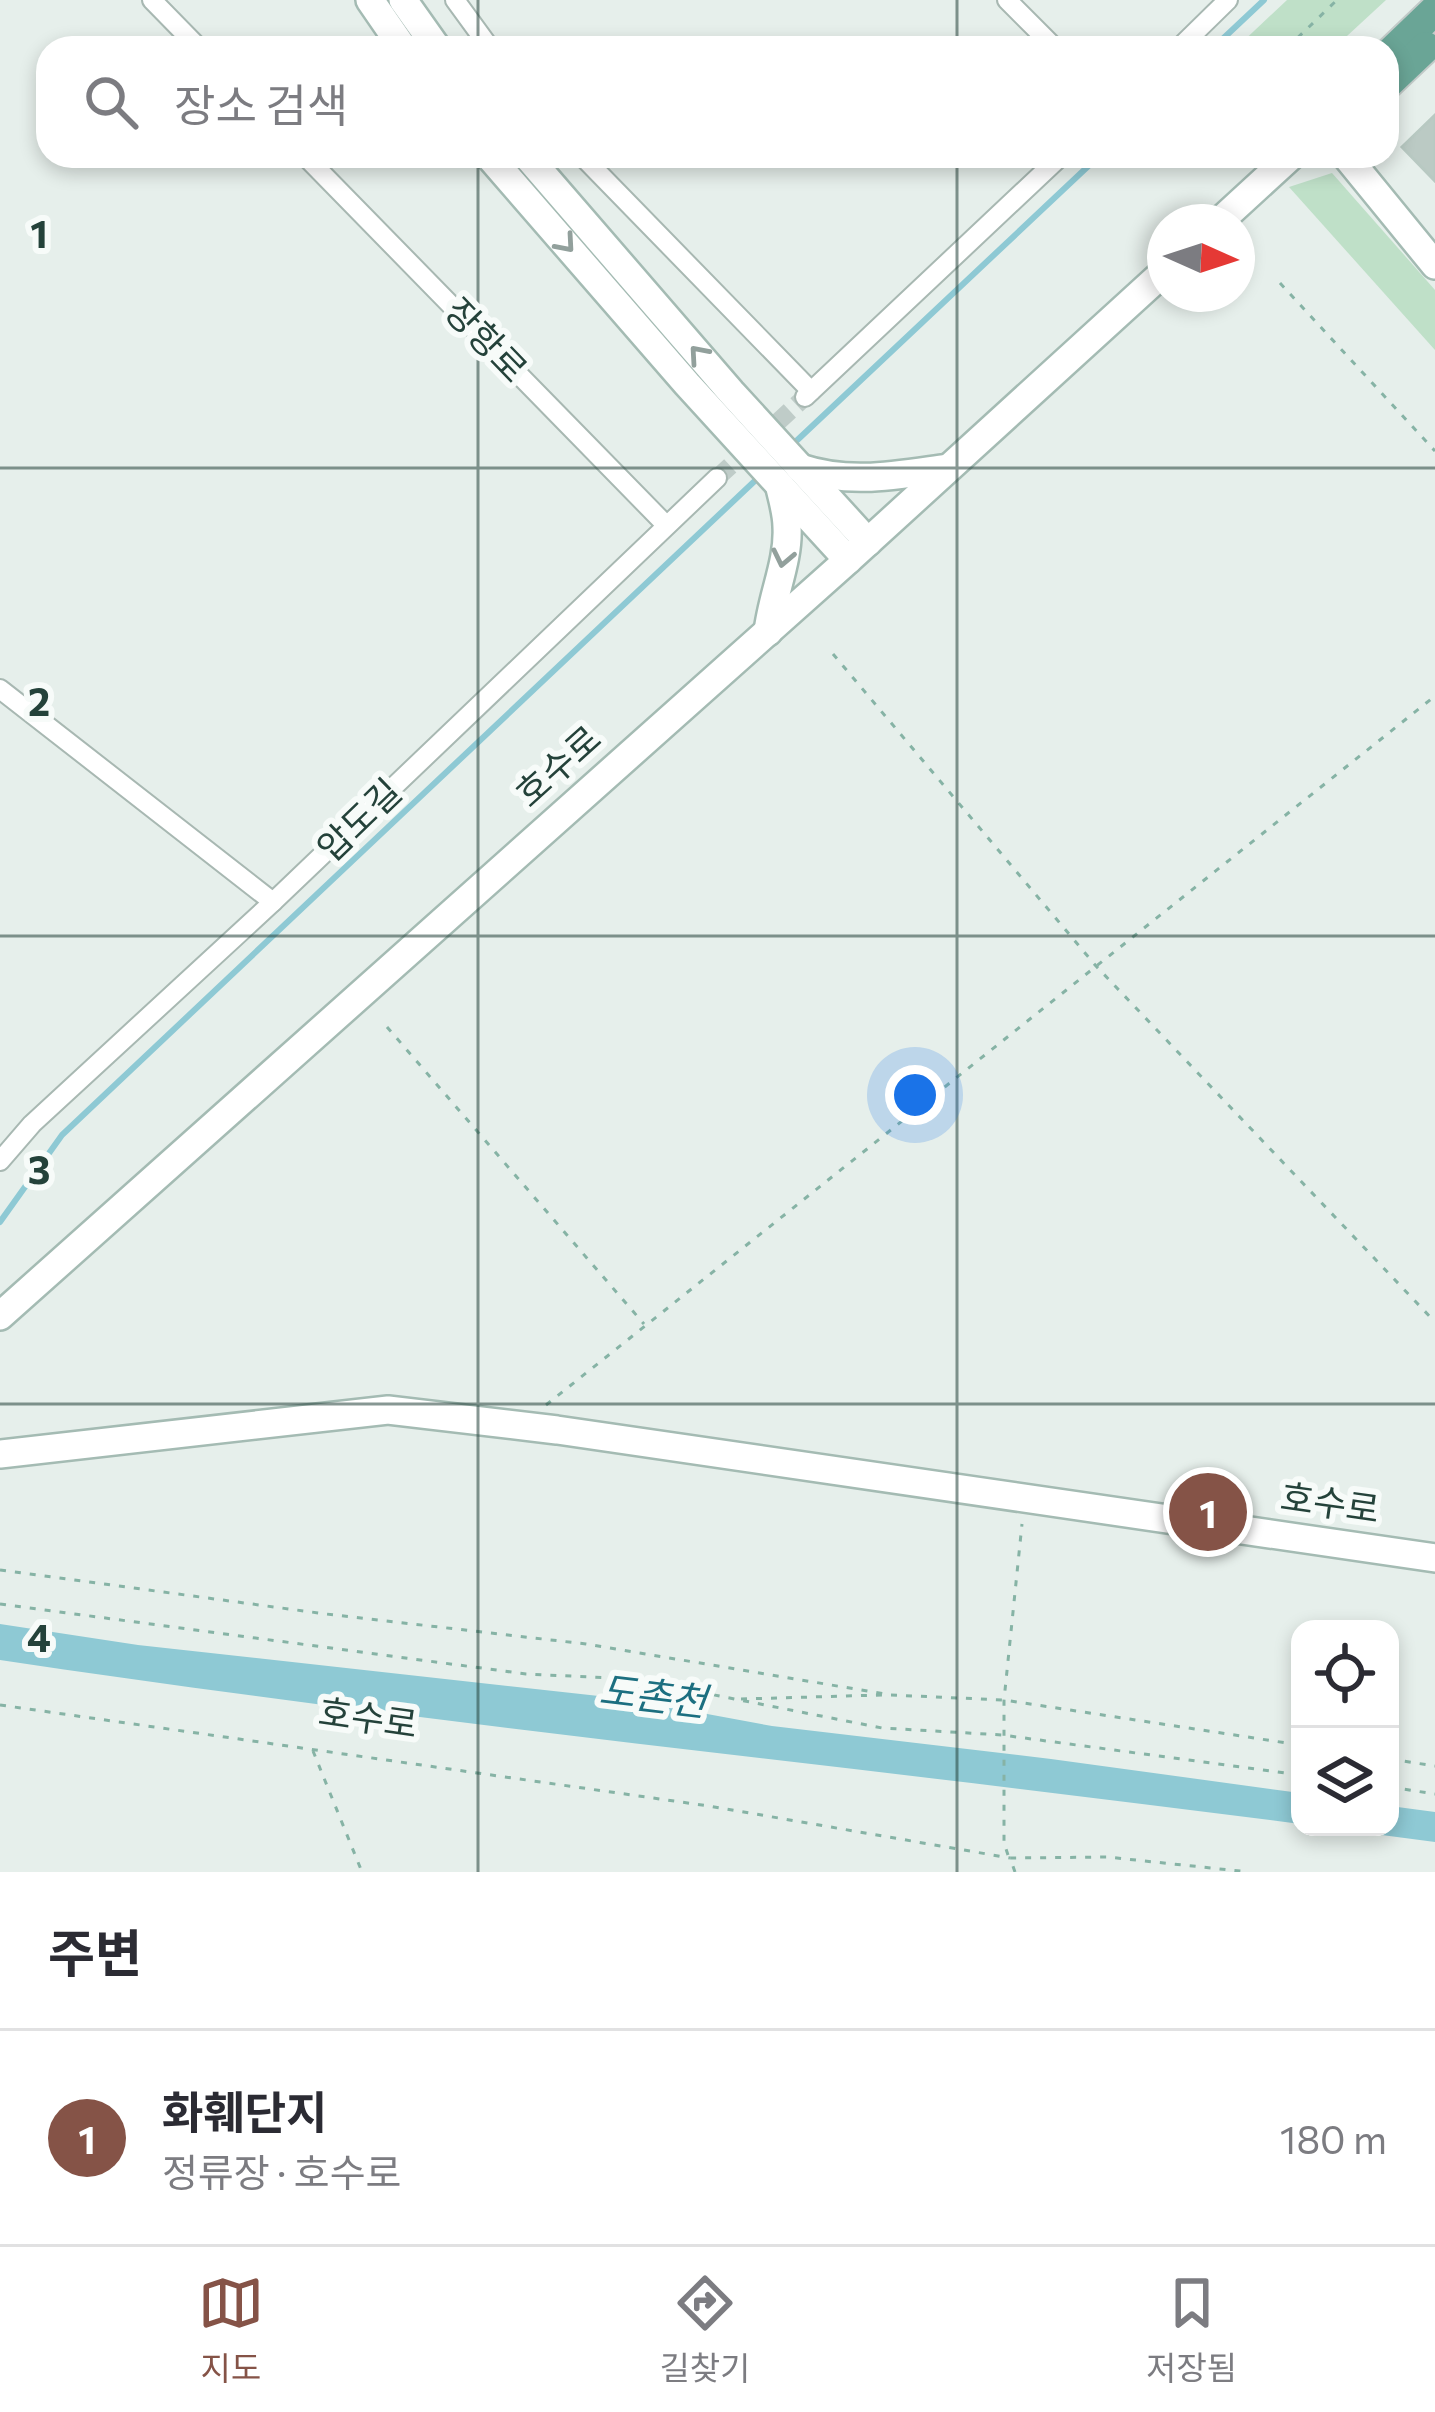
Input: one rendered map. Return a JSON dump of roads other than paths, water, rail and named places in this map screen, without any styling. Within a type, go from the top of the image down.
[{"type":"main road","points":[[370,0],[396,36]]},
{"type":"main road","points":[[403,0],[428,36]]},
{"type":"main road","points":[[1399,44],[1435,10]]},
{"type":"main road","points":[[1399,73],[1435,39]]},
{"type":"main road","points":[[500,168],[858,551]]},
{"type":"main road","points":[[536,168],[779,465],[787,545],[768,632]]},
{"type":"main road","points":[[1239,204],[1278,168]]},
{"type":"main road","points":[[1356,168],[1435,266]]},
{"type":"main road","name":"호수로","points":[[0,1316],[1147,287]]},
{"type":"main road","points":[[779,465],[861,479],[949,468]]},
{"type":"main road","name":"호수로","points":[[0,1454],[388,1410],[521,1425],[1435,1558]]},
{"type":"street","points":[[152,0],[187,36]]},
{"type":"street","points":[[454,0],[481,36]]},
{"type":"street","points":[[1007,0],[1043,36]]},
{"type":"street","points":[[1190,36],[1228,0]]},
{"type":"street","points":[[464,36],[475,29]]},
{"type":"street","name":"장항로","points":[[318,168],[667,525]]},
{"type":"street","points":[[593,168],[808,394],[1048,168]]},
{"type":"street","name":"압도길","points":[[0,1161],[32,1124],[273,902],[717,478]]},
{"type":"street","points":[[0,688],[273,902]]},
{"type":"water","points":[[0,1624],[138,1645],[626,1699],[772,1726],[1291,1792],[1291,1823],[324,1705],[0,1660]]},
{"type":"water","points":[[1399,1807],[1435,1812],[1435,1842],[1389,1836],[1399,1836]]},
{"type":"waterway","points":[[1226,36],[1264,0]]},
{"type":"waterway","points":[[791,446],[1086,168]]},
{"type":"waterway","points":[[0,1222],[62,1135],[760,476]]},
{"type":"tunnel","points":[[717,478],[805,397]]},
{"type":"place","name":"화훼단지","points":[[1208,1512]]},
{"type":"water label","name":"도촌천","points":[[653,1696]]}]
